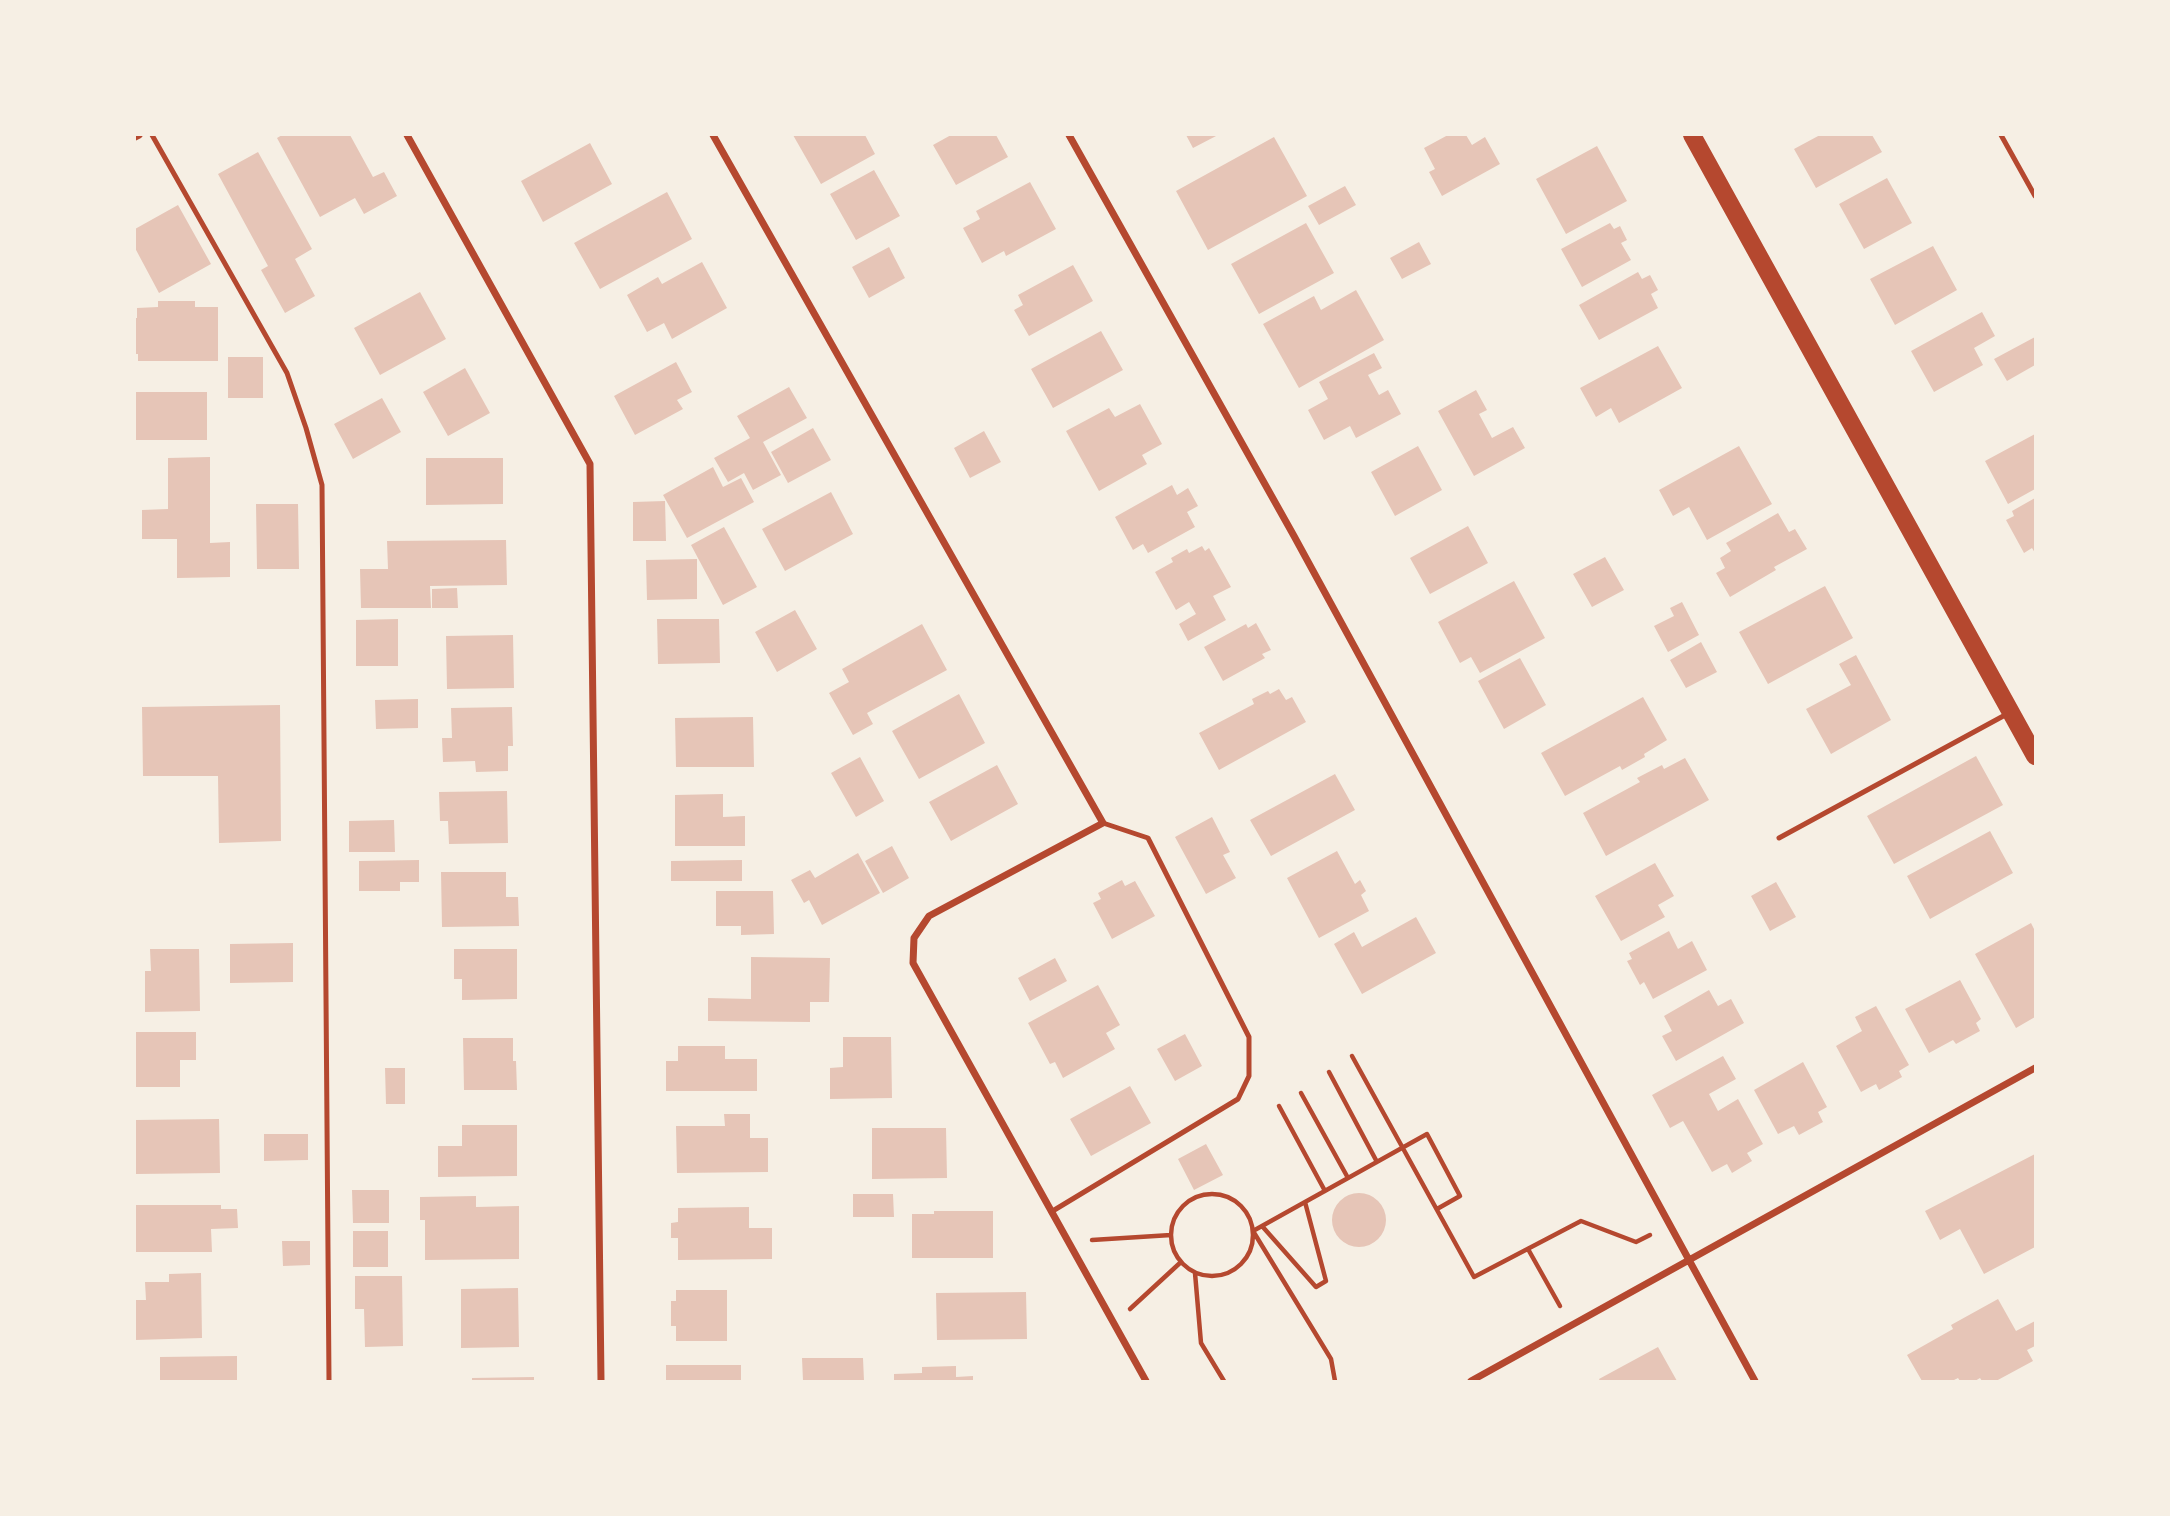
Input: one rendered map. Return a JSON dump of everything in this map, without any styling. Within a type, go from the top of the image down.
[{"type":"main road","points":[[1692,135],[2035,756]]},
{"type":"street","points":[[407,135],[590,464],[601,1381]]},
{"type":"street","points":[[713,135],[1103,823],[929,916],[914,938],[913,963],[1146,1381]]},
{"type":"street","points":[[1069,135],[1287,524],[1755,1381]]},
{"type":"street","points":[[1471,1381],[2035,1068]]},
{"type":"lane","points":[[152,135],[287,373],[306,428],[321,485],[328,1381]]},
{"type":"lane","points":[[2001,135],[2035,196]]},
{"type":"lane","points":[[1779,838],[2011,711]]},
{"type":"lane","points":[[1051,1212],[1238,1099],[1249,1076],[1249,1037],[1148,838],[1103,823]]},
{"type":"path","points":[[1352,1056],[1474,1277],[1581,1221],[1636,1242],[1670,1224]]},
{"type":"path","points":[[1329,1072],[1377,1162]]},
{"type":"path","points":[[1301,1093],[1349,1178]]},
{"type":"path","points":[[1279,1107],[1325,1191]]},
{"type":"path","points":[[1253,1231],[1427,1134],[1460,1196],[1437,1209]]},
{"type":"path","points":[[1253,1231],[1246,1258],[1223,1275],[1209,1276],[1195,1273],[1181,1262],[1175,1253],[1171,1235],[1178,1212],[1187,1202],[1200,1196],[1215,1194],[1229,1197],[1241,1205],[1249,1217],[1253,1231],[1331,1359],[1335,1381]]},
{"type":"path","points":[[1262,1226],[1316,1287],[1326,1280],[1305,1202]]},
{"type":"path","points":[[1068,1241],[1171,1235]]},
{"type":"path","points":[[1528,1249],[1570,1326]]},
{"type":"path","points":[[1114,1324],[1181,1262]]},
{"type":"path","points":[[1195,1273],[1201,1343],[1224,1381]]},
{"type":"building","points":[[282,135],[350,135],[373,177],[384,172],[397,196],[364,214],[355,198],[320,217],[277,138]]},
{"type":"building","points":[[793,135],[865,135],[875,154],[821,184]]},
{"type":"building","points":[[951,135],[996,135],[1008,157],[956,185],[933,145]]},
{"type":"building","points":[[1186,135],[1218,135],[1193,148]]},
{"type":"building","points":[[1448,135],[1466,135],[1472,145],[1485,137],[1500,164],[1442,196],[1429,172],[1435,169],[1424,148]]},
{"type":"building","points":[[1820,135],[1872,135],[1882,152],[1816,188],[1794,149]]},
{"type":"building","points":[[1274,137],[1307,196],[1208,250],[1176,191]]},
{"type":"building","points":[[590,143],[612,184],[543,222],[521,181]]},
{"type":"building","points":[[1597,146],[1627,201],[1566,234],[1536,179]]},
{"type":"building","points":[[258,152],[312,249],[295,259],[315,296],[285,313],[261,270],[268,266],[218,174]]},
{"type":"building","points":[[874,170],[900,216],[856,240],[830,194]]},
{"type":"building","points":[[1887,178],[1912,223],[1864,249],[1839,204]]},
{"type":"building","points":[[1030,182],[1056,229],[1006,256],[1004,251],[982,263],[963,228],[980,219],[976,211]]},
{"type":"building","points":[[1345,186],[1356,205],[1319,225],[1308,206]]},
{"type":"building","points":[[667,192],[692,239],[600,289],[574,243]]},
{"type":"building","points":[[178,205],[211,264],[159,293],[135,248],[135,229]]},
{"type":"building","points":[[1306,223],[1334,273],[1259,314],[1231,264]]},
{"type":"building","points":[[1610,223],[1614,229],[1620,226],[1627,240],[1621,243],[1631,260],[1582,287],[1561,249]]},
{"type":"building","points":[[1419,242],[1431,264],[1402,279],[1390,258]]},
{"type":"building","points":[[1933,246],[1957,290],[1895,325],[1870,279]]},
{"type":"building","points":[[889,247],[905,278],[869,298],[852,267]]},
{"type":"building","points":[[702,262],[727,308],[672,339],[664,323],[647,332],[627,295],[658,277],[662,284]]},
{"type":"building","points":[[1073,265],[1093,301],[1029,336],[1014,310],[1023,305],[1018,295]]},
{"type":"building","points":[[1638,272],[1642,279],[1650,275],[1658,290],[1651,294],[1658,308],[1599,340],[1579,305]]},
{"type":"building","points":[[1356,290],[1384,340],[1299,388],[1263,324],[1314,296],[1321,310]]},
{"type":"building","points":[[420,292],[446,339],[380,375],[354,328]]},
{"type":"building","points":[[158,301],[195,301],[195,307],[218,307],[218,361],[138,361],[138,354],[135,354],[137,308],[158,307]]},
{"type":"building","points":[[1982,312],[1995,336],[1974,348],[1983,365],[1934,392],[1911,351]]},
{"type":"building","points":[[1101,331],[1123,370],[1053,408],[1031,369]]},
{"type":"building","points":[[2035,337],[2035,365],[2007,381],[1994,359]]},
{"type":"building","points":[[1658,346],[1682,388],[1619,423],[1611,408],[1596,417],[1580,388]]},
{"type":"building","points":[[1374,353],[1382,368],[1368,375],[1379,395],[1388,390],[1401,414],[1356,438],[1350,426],[1324,440],[1308,410],[1328,399],[1319,382]]},
{"type":"building","points":[[228,357],[263,357],[263,398],[228,398]]},
{"type":"building","points":[[676,362],[692,392],[677,400],[683,409],[635,435],[614,396]]},
{"type":"building","points":[[465,368],[490,413],[448,436],[423,392]]},
{"type":"building","points":[[789,387],[807,418],[763,442],[781,475],[753,490],[744,473],[728,482],[714,458],[750,438],[737,416]]},
{"type":"building","points":[[1476,390],[1487,410],[1479,414],[1492,438],[1513,427],[1525,448],[1474,476],[1438,411]]},
{"type":"building","points":[[135,392],[207,392],[207,440],[135,440]]},
{"type":"building","points":[[382,398],[401,432],[353,459],[334,424]]},
{"type":"building","points":[[1140,404],[1162,444],[1142,455],[1147,464],[1099,491],[1066,431],[1109,408],[1115,417]]},
{"type":"building","points":[[813,428],[831,460],[788,483],[771,452]]},
{"type":"building","points":[[984,431],[1001,462],[970,478],[954,448]]},
{"type":"building","points":[[2035,434],[2035,489],[2008,504],[1985,461]]},
{"type":"building","points":[[1418,446],[1442,490],[1395,516],[1371,472]]},
{"type":"building","points":[[1739,446],[1772,504],[1707,540],[1689,507],[1673,516],[1659,490]]},
{"type":"building","points":[[210,457],[210,543],[230,542],[230,577],[177,578],[177,539],[142,539],[142,510],[168,509],[168,458]]},
{"type":"building","points":[[426,458],[503,458],[503,504],[426,505]]},
{"type":"building","points":[[713,467],[723,487],[741,478],[754,502],[687,538],[663,495]]},
{"type":"building","points":[[1172,485],[1177,495],[1188,488],[1198,506],[1187,512],[1195,527],[1148,553],[1143,544],[1133,550],[1115,517]]},
{"type":"building","points":[[831,492],[853,534],[785,571],[762,529]]},
{"type":"building","points":[[2035,498],[2035,553],[2032,548],[2024,553],[2006,520],[2014,516],[2012,511]]},
{"type":"building","points":[[665,501],[666,541],[633,541],[633,502]]},
{"type":"building","points":[[256,504],[298,504],[299,569],[257,569]]},
{"type":"building","points":[[1778,513],[1789,532],[1795,529],[1807,549],[1774,567],[1776,570],[1730,597],[1716,573],[1725,568],[1720,558],[1731,551],[1726,543]]},
{"type":"building","points":[[1468,526],[1488,563],[1430,594],[1410,558]]},
{"type":"building","points":[[724,527],[757,587],[723,605],[691,545]]},
{"type":"building","points":[[506,540],[507,585],[430,586],[431,608],[361,608],[360,569],[388,569],[387,541]]},
{"type":"building","points":[[1202,546],[1205,551],[1209,548],[1231,587],[1213,596],[1226,620],[1188,641],[1179,624],[1196,614],[1189,602],[1176,610],[1155,572],[1173,562],[1171,558],[1187,549],[1189,553]]},
{"type":"building","points":[[1605,557],[1624,590],[1592,607],[1573,574]]},
{"type":"building","points":[[697,559],[697,599],[647,600],[646,560]]},
{"type":"building","points":[[1514,581],[1545,638],[1480,673],[1471,657],[1460,663],[1438,622]]},
{"type":"building","points":[[1825,586],[1853,638],[1768,684],[1739,632]]},
{"type":"building","points":[[457,588],[458,608],[432,608],[432,589]]},
{"type":"building","points":[[1682,602],[1699,635],[1668,652],[1654,626],[1674,616],[1670,608]]},
{"type":"building","points":[[795,610],[817,649],[777,672],[755,632]]},
{"type":"building","points":[[398,619],[398,666],[356,666],[356,620]]},
{"type":"building","points":[[657,619],[719,619],[720,663],[658,664]]},
{"type":"building","points":[[1256,623],[1271,650],[1262,654],[1265,658],[1223,681],[1204,647],[1246,624],[1248,628]]},
{"type":"building","points":[[922,624],[947,670],[867,713],[873,724],[853,735],[829,693],[849,682],[842,669]]},
{"type":"building","points":[[513,635],[514,688],[447,689],[446,636]]},
{"type":"building","points":[[1701,642],[1717,672],[1686,688],[1670,660]]},
{"type":"building","points":[[1856,655],[1891,720],[1831,754],[1806,709],[1851,685],[1839,664]]},
{"type":"building","points":[[1520,658],[1546,705],[1504,729],[1478,681]]},
{"type":"building","points":[[1279,689],[1286,700],[1292,697],[1306,722],[1219,770],[1199,733],[1254,704],[1252,699]]},
{"type":"building","points":[[959,694],[985,743],[919,779],[892,731]]},
{"type":"building","points":[[1643,697],[1667,740],[1622,770],[1620,766],[1565,796],[1541,753]]},
{"type":"building","points":[[418,699],[418,728],[376,729],[375,700]]},
{"type":"building","points":[[280,705],[281,841],[219,843],[218,776],[143,776],[142,707]]},
{"type":"building","points":[[512,707],[513,746],[508,746],[508,771],[476,772],[475,761],[443,762],[442,738],[452,738],[451,708]]},
{"type":"building","points":[[753,717],[754,767],[676,767],[675,718]]},
{"type":"building","points":[[1976,756],[2003,805],[1894,864],[1867,816]]},
{"type":"building","points":[[860,757],[884,801],[856,817],[831,773]]},
{"type":"building","points":[[1685,758],[1709,800],[1606,856],[1583,813],[1640,782],[1637,778],[1662,765],[1664,769]]},
{"type":"building","points":[[997,765],[1018,804],[951,841],[929,802]]},
{"type":"building","points":[[1335,774],[1355,810],[1271,856],[1250,820]]},
{"type":"building","points":[[507,791],[508,843],[449,844],[448,821],[440,821],[439,792]]},
{"type":"building","points":[[723,794],[723,817],[745,816],[745,846],[675,846],[675,795]]},
{"type":"building","points":[[1212,817],[1230,852],[1223,855],[1236,878],[1206,894],[1175,837]]},
{"type":"building","points":[[394,820],[395,852],[349,852],[349,821]]},
{"type":"building","points":[[1990,831],[2013,873],[1930,919],[1907,876]]},
{"type":"building","points":[[892,846],[909,878],[883,893],[865,861]]},
{"type":"building","points":[[1337,851],[1355,884],[1360,880],[1366,891],[1361,895],[1369,911],[1319,938],[1287,878]]},
{"type":"building","points":[[858,853],[880,893],[822,925],[809,900],[804,903],[791,880],[810,870],[815,878]]},
{"type":"building","points":[[419,860],[419,882],[400,882],[400,891],[359,891],[359,861]]},
{"type":"building","points":[[742,860],[742,881],[671,881],[671,861]]},
{"type":"building","points":[[1655,863],[1674,896],[1658,905],[1665,917],[1621,941],[1595,896]]},
{"type":"building","points":[[441,872],[506,872],[506,897],[518,897],[519,926],[442,927]]},
{"type":"building","points":[[1122,880],[1125,886],[1135,881],[1155,916],[1112,939],[1093,903],[1101,899],[1098,893]]},
{"type":"building","points":[[1776,882],[1796,917],[1770,931],[1751,896]]},
{"type":"building","points":[[716,891],[773,891],[774,934],[741,935],[741,926],[716,926]]},
{"type":"building","points":[[1416,917],[1436,953],[1362,994],[1334,944],[1354,932],[1362,947]]},
{"type":"building","points":[[2031,923],[2035,931],[2035,1017],[2016,1028],[1975,954]]},
{"type":"building","points":[[1669,931],[1678,949],[1692,941],[1707,970],[1653,999],[1644,982],[1640,985],[1627,961],[1632,959],[1629,953]]},
{"type":"building","points":[[293,943],[293,982],[230,983],[230,944]]},
{"type":"building","points":[[150,949],[199,949],[200,1011],[145,1012],[145,971],[151,971]]},
{"type":"building","points":[[454,949],[517,949],[517,999],[462,1000],[462,979],[454,979]]},
{"type":"building","points":[[751,957],[830,958],[829,1002],[810,1002],[810,1022],[708,1021],[708,998],[751,999]]},
{"type":"building","points":[[1055,958],[1067,981],[1030,1001],[1018,978]]},
{"type":"building","points":[[1960,980],[1981,1019],[1976,1023],[1980,1031],[1956,1044],[1953,1040],[1929,1053],[1905,1009]]},
{"type":"building","points":[[1098,985],[1120,1025],[1106,1033],[1115,1049],[1063,1078],[1055,1062],[1050,1064],[1028,1023]]},
{"type":"building","points":[[1709,990],[1718,1006],[1731,999],[1744,1023],[1676,1061],[1662,1036],[1672,1031],[1664,1016]]},
{"type":"building","points":[[1876,1006],[1909,1065],[1899,1071],[1902,1077],[1879,1090],[1876,1084],[1861,1092],[1836,1046],[1862,1031],[1855,1017]]},
{"type":"building","points":[[136,1032],[196,1032],[196,1060],[180,1060],[180,1087],[136,1087]]},
{"type":"building","points":[[1185,1034],[1202,1066],[1175,1081],[1157,1049]]},
{"type":"building","points":[[843,1037],[891,1037],[892,1098],[830,1099],[830,1068],[843,1067]]},
{"type":"building","points":[[463,1038],[513,1038],[517,1090],[464,1090]]},
{"type":"building","points":[[678,1046],[725,1046],[725,1059],[757,1059],[757,1091],[666,1091],[666,1061],[678,1061]]},
{"type":"building","points":[[1723,1056],[1736,1079],[1709,1094],[1718,1111],[1738,1099],[1763,1144],[1747,1153],[1752,1161],[1732,1173],[1727,1164],[1712,1172],[1683,1121],[1670,1128],[1652,1095]]},
{"type":"building","points":[[1803,1062],[1827,1107],[1818,1112],[1823,1122],[1799,1135],[1794,1126],[1778,1134],[1754,1090]]},
{"type":"building","points":[[385,1068],[405,1068],[405,1104],[386,1104]]},
{"type":"building","points":[[1130,1086],[1151,1123],[1091,1156],[1070,1119]]},
{"type":"building","points":[[724,1114],[750,1114],[750,1138],[768,1138],[768,1172],[677,1173],[676,1126],[725,1126]]},
{"type":"building","points":[[219,1119],[220,1173],[136,1174],[135,1120]]},
{"type":"building","points":[[462,1125],[517,1125],[517,1176],[438,1177],[438,1146],[462,1146]]},
{"type":"building","points":[[872,1128],[946,1128],[947,1178],[872,1179]]},
{"type":"building","points":[[264,1134],[308,1134],[308,1160],[264,1161]]},
{"type":"building","points":[[1206,1144],[1223,1175],[1194,1190],[1178,1159]]},
{"type":"building","points":[[2035,1154],[2035,1247],[1984,1274],[1960,1229],[1940,1240],[1925,1211]]},
{"type":"building","points":[[352,1190],[389,1190],[389,1223],[353,1223]]},
{"type":"building","points":[[1359,1193],[1378,1201],[1386,1220],[1378,1239],[1359,1247],[1340,1239],[1332,1220],[1340,1201]]},
{"type":"building","points":[[853,1194],[893,1194],[894,1217],[853,1217]]},
{"type":"building","points":[[476,1196],[476,1207],[519,1206],[519,1259],[425,1260],[425,1220],[420,1220],[420,1197]]},
{"type":"building","points":[[135,1205],[221,1205],[221,1209],[237,1209],[238,1228],[211,1229],[212,1252],[136,1252]]},
{"type":"building","points":[[749,1207],[749,1228],[772,1228],[772,1259],[678,1260],[678,1238],[671,1238],[671,1223],[678,1222],[678,1208]]},
{"type":"building","points":[[934,1211],[993,1211],[993,1258],[912,1258],[912,1214],[934,1214]]},
{"type":"building","points":[[353,1231],[388,1231],[388,1267],[353,1267]]},
{"type":"building","points":[[282,1241],[310,1241],[310,1265],[283,1266]]},
{"type":"building","points":[[201,1273],[202,1338],[135,1340],[135,1300],[146,1300],[145,1282],[169,1282],[169,1274]]},
{"type":"building","points":[[355,1276],[402,1276],[403,1346],[365,1347],[364,1309],[355,1309]]},
{"type":"building","points":[[518,1288],[519,1347],[461,1348],[461,1289]]},
{"type":"building","points":[[676,1290],[727,1290],[727,1341],[676,1341],[676,1326],[671,1326],[671,1301],[676,1301]]},
{"type":"building","points":[[1026,1292],[1027,1339],[937,1340],[936,1293]]},
{"type":"building","points":[[1998,1299],[2016,1331],[2035,1321],[2035,1346],[2027,1350],[2033,1361],[1996,1381],[1982,1381],[1980,1378],[1975,1381],[1960,1381],[1958,1378],[1952,1381],[1922,1381],[1907,1355],[1953,1329],[1951,1325]]},
{"type":"building","points":[[1658,1347],[1677,1381],[1600,1381],[1599,1379]]},
{"type":"building","points":[[237,1356],[237,1381],[160,1381],[160,1357]]},
{"type":"building","points":[[802,1358],[863,1358],[864,1381],[803,1381]]},
{"type":"building","points":[[666,1365],[741,1365],[741,1381],[666,1381]]},
{"type":"building","points":[[956,1366],[956,1377],[973,1376],[973,1381],[894,1381],[894,1374],[922,1373],[922,1367]]},
{"type":"building","points":[[534,1377],[534,1381],[472,1381],[472,1378]]}]
